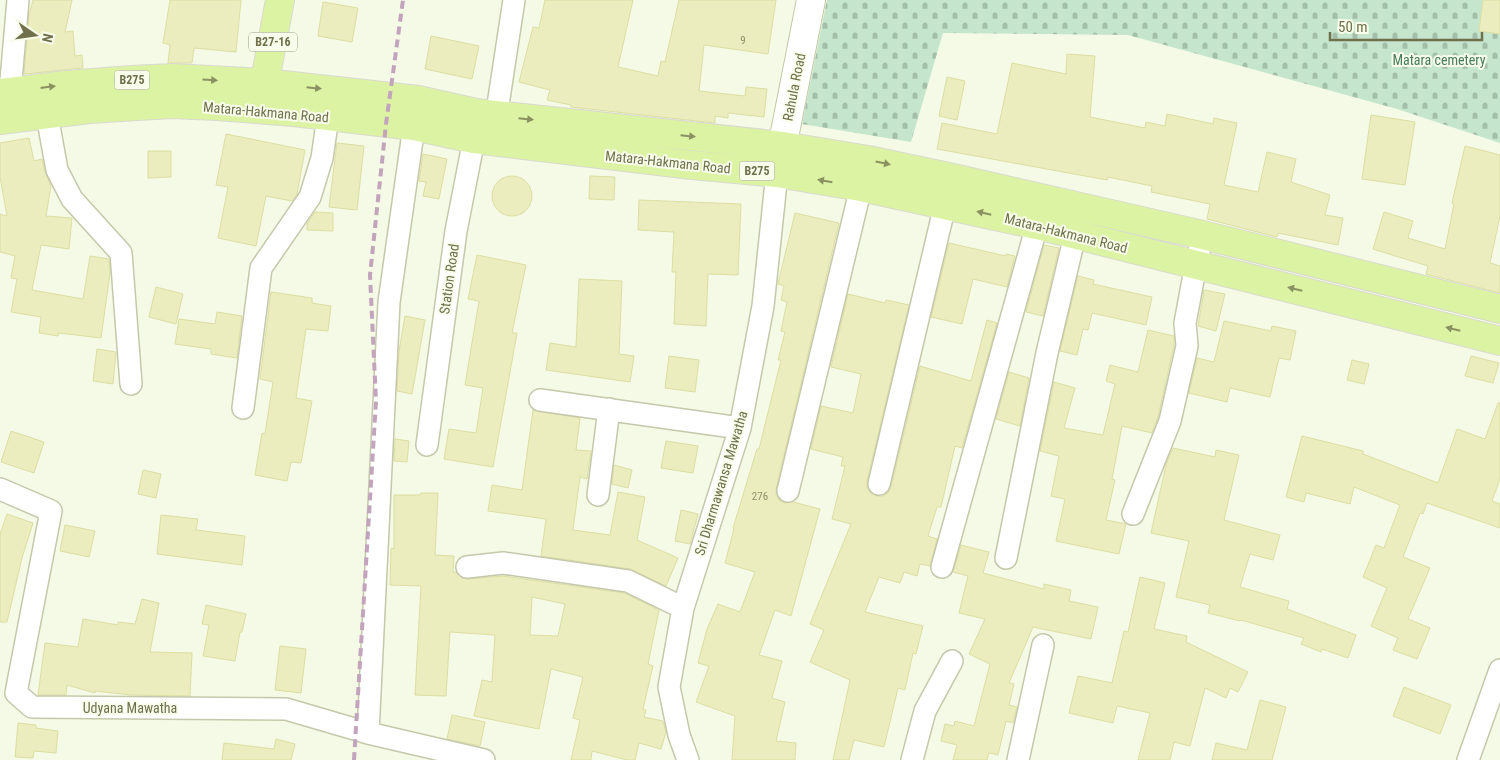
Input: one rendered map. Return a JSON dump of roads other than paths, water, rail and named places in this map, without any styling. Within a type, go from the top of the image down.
[{"type":"main road","name":"B27-16","points":[[263,96],[280,0]]},
{"type":"main road","name":"Rahula Road","points":[[777,173],[811,0]]},
{"type":"main road","name":"Matara-Hakmana Road","points":[[5,93],[66,85],[165,79],[263,96],[328,117],[414,126],[484,128],[783,146],[877,162],[1203,235],[1500,310]]},
{"type":"main road","name":"Matara-Hakmana Road","points":[[0,120],[89,109],[263,96],[418,100],[484,128],[777,173],[945,204],[1196,264],[1500,342]]},
{"type":"street","points":[[5,93],[18,0]]},
{"type":"street","name":"Station Road","points":[[427,446],[456,231],[484,128],[514,0]]},
{"type":"street","points":[[46,115],[57,170],[72,199],[121,252],[131,384]]},
{"type":"street","points":[[243,408],[261,268],[310,197],[322,158],[328,117]]},
{"type":"street","points":[[368,733],[389,302],[414,126]]},
{"type":"street","name":"Sri Dharmawansa Mawatha","points":[[688,760],[679,735],[669,686],[683,608],[740,428],[763,306],[777,173]]},
{"type":"street","points":[[788,490],[861,187]]},
{"type":"street","points":[[879,484],[945,204]]},
{"type":"street","points":[[942,567],[1037,225]]},
{"type":"street","points":[[1006,558],[1047,353],[1075,235]]},
{"type":"street","points":[[1133,514],[1170,420],[1187,346],[1185,323],[1203,235]]},
{"type":"street","points":[[540,400],[740,428]]},
{"type":"street","points":[[598,495],[609,409]]},
{"type":"street","name":"Udyana Mawatha","points":[[0,489],[51,511],[16,693],[32,707],[286,709],[368,733],[484,760]]},
{"type":"street","points":[[467,567],[503,562],[628,581],[683,608]]},
{"type":"street","points":[[1018,760],[1043,645]]},
{"type":"street","points":[[912,760],[925,711],[952,661]]},
{"type":"street","points":[[1468,760],[1500,670]]},
{"type":"railway","points":[[354,760],[376,401],[370,275],[386,124],[403,0]]},
{"type":"park label","name":"Matara cemetery","points":[[1439,60]]}]
